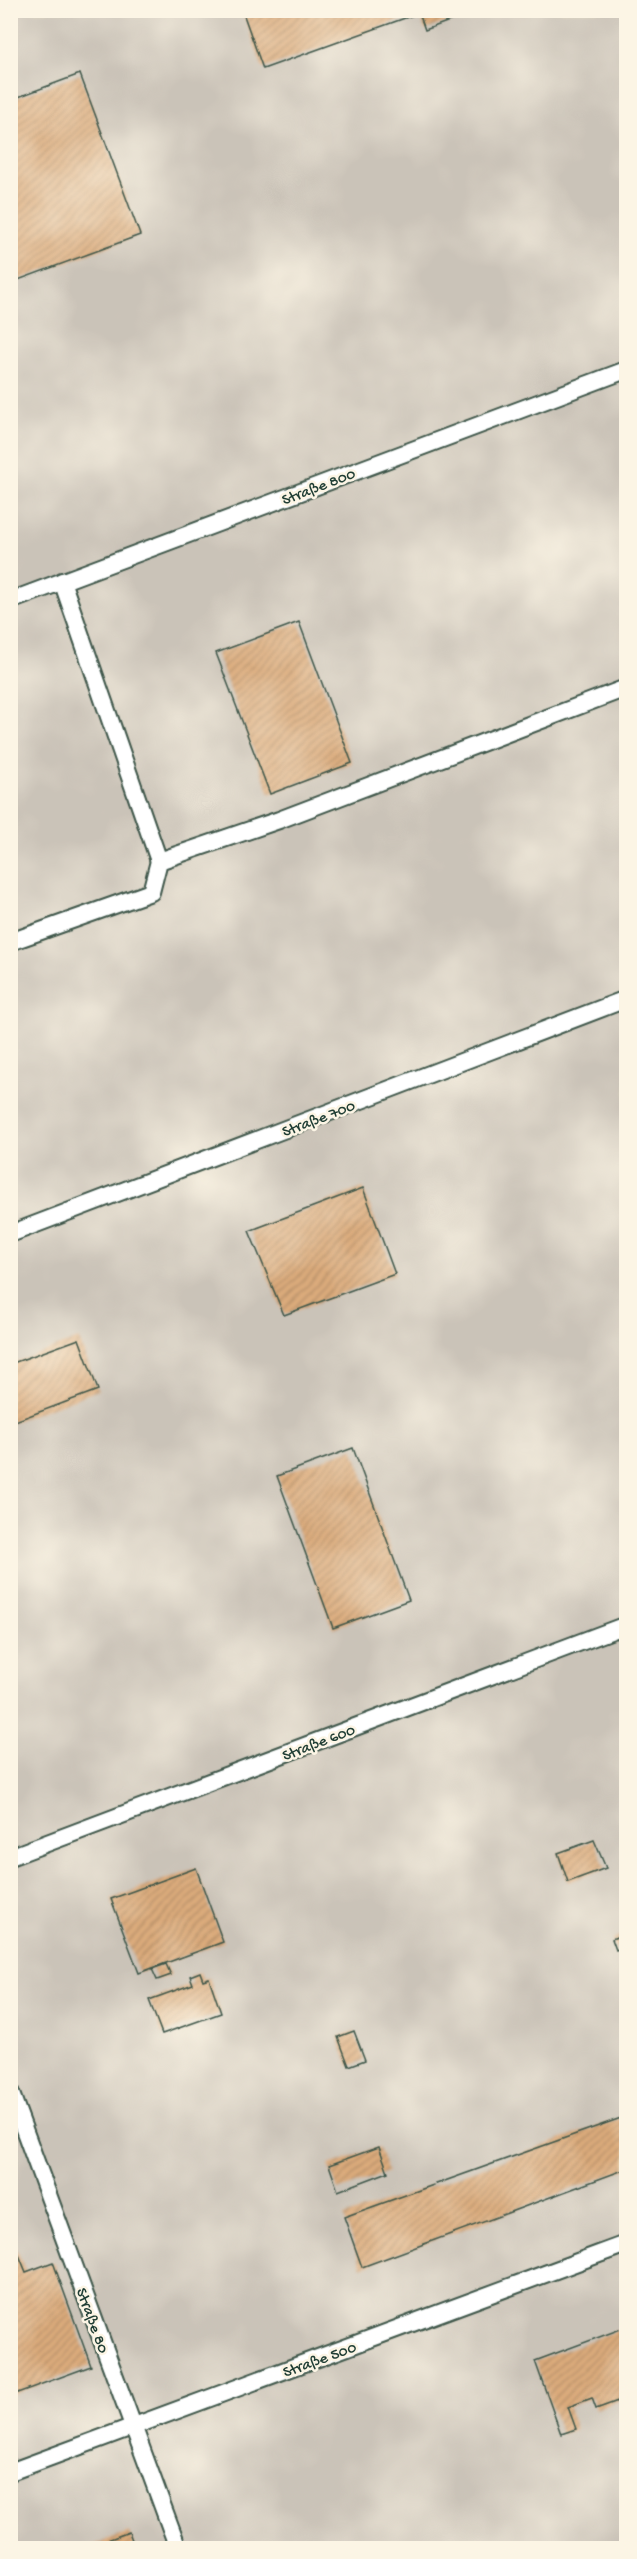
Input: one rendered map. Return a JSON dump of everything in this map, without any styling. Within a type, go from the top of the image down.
[{"type":"lane","name":"Straße 800","points":[[10,601],[627,370]]},
{"type":"lane","points":[[10,942],[151,892],[159,861],[62,581]]},
{"type":"lane","points":[[159,861],[279,820],[627,688]]},
{"type":"lane","name":"Straße 700","points":[[10,1234],[627,999]]},
{"type":"lane","name":"Straße 600","points":[[10,1857],[627,1625]]},
{"type":"lane","name":"Straße 80","points":[[10,2091],[178,2548]]},
{"type":"lane","name":"Straße 500","points":[[10,2472],[627,2244]]},
{"type":"shaded area","points":[[11,11],[626,11],[626,2548],[11,2548]]},
{"type":"building","points":[[242,10],[477,11],[425,30],[419,13],[263,69]]},
{"type":"building","points":[[80,74],[140,235],[10,283],[10,100]]},
{"type":"building","points":[[299,622],[352,763],[270,794],[216,653]]},
{"type":"building","points":[[363,1188],[395,1274],[284,1315],[249,1231]]},
{"type":"building","points":[[79,1339],[98,1390],[10,1423],[10,1364]]},
{"type":"building","points":[[353,1448],[409,1600],[333,1628],[277,1476]]},
{"type":"building","points":[[594,1840],[606,1868],[568,1882],[558,1853]]},
{"type":"building","points":[[196,1868],[223,1942],[139,1973],[111,1899]]},
{"type":"building","points":[[626,1933],[626,1946],[616,1950],[612,1939]]},
{"type":"building","points":[[166,1964],[171,1975],[157,1980],[152,1969]]},
{"type":"building","points":[[200,1972],[203,1980],[209,1978],[221,2013],[162,2034],[149,2000],[193,1984],[190,1976]]},
{"type":"building","points":[[354,2031],[365,2060],[349,2066],[338,2037]]},
{"type":"building","points":[[621,2118],[626,2134],[626,2169],[362,2267],[344,2217]]},
{"type":"building","points":[[379,2147],[388,2172],[338,2191],[329,2165]]},
{"type":"building","points":[[10,2233],[26,2272],[53,2262],[91,2366],[12,2395]]},
{"type":"building","points":[[626,2327],[626,2398],[596,2409],[592,2398],[568,2407],[576,2429],[561,2434],[535,2361]]},
{"type":"building","points":[[129,2532],[135,2548],[86,2548]]}]
